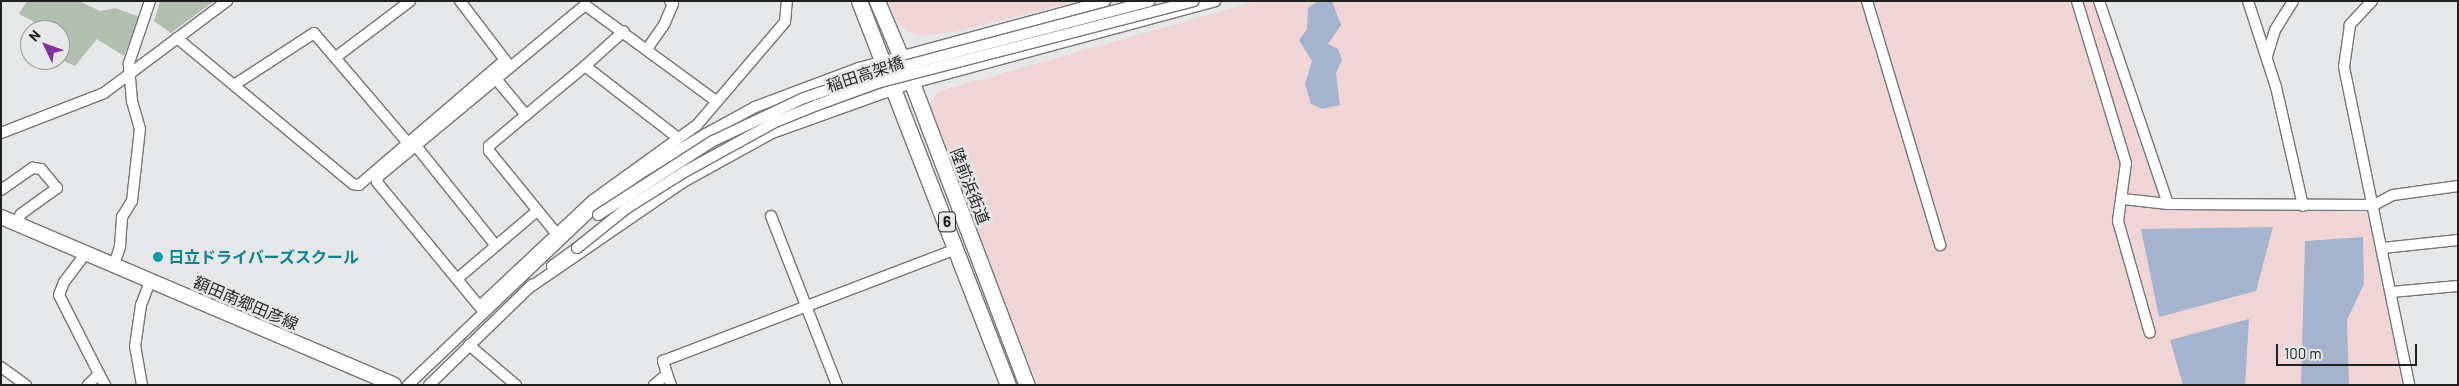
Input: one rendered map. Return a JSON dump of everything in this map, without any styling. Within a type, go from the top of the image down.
[{"type":"highway","name":"6","points":[[859,1],[957,249],[1008,385]]},
{"type":"highway","name":"陸前浜街道","points":[[877,1],[912,83],[1027,385]]},
{"type":"main road","name":"額田南郷田彦線","points":[[1,217],[394,385]]},
{"type":"street","points":[[114,265],[120,246],[122,217],[132,201],[140,129],[129,75],[129,63],[150,1]]},
{"type":"street","points":[[1,134],[104,93],[227,1]]},
{"type":"street","points":[[336,57],[410,1]]},
{"type":"street","points":[[460,1],[508,63]]},
{"type":"street","points":[[560,237],[593,200],[677,137],[697,125],[785,22],[787,1]]},
{"type":"street","points":[[408,385],[482,309],[595,207],[641,173],[704,135],[755,107],[900,54],[1105,1]]},
{"type":"street","name":"稲田高架橋","points":[[560,237],[706,146],[804,98],[874,74],[1150,1]]},
{"type":"street","name":"稲田高架橋","points":[[529,288],[627,208],[686,171],[775,122],[877,83],[1194,1]]},
{"type":"street","points":[[429,385],[529,288],[682,182],[772,133],[912,83],[1215,1]]},
{"type":"street","points":[[1867,1],[1940,245]]},
{"type":"street","points":[[2077,1],[2126,163],[2123,200],[2118,221],[2150,333]]},
{"type":"street","points":[[2099,1],[2168,204]]},
{"type":"street","points":[[2248,1],[2267,56],[2303,206]]},
{"type":"street","points":[[2267,56],[2275,30],[2293,1]]},
{"type":"street","points":[[2372,1],[2350,25],[2344,67],[2383,248],[2409,385]]},
{"type":"street","points":[[647,49],[664,26],[673,2]]},
{"type":"street","points":[[482,309],[377,182],[378,177],[412,144],[508,63],[585,4],[716,101]]},
{"type":"street","points":[[234,85],[314,32],[412,144],[496,246]]},
{"type":"street","points":[[560,237],[489,151],[490,146],[624,32]]},
{"type":"street","points":[[177,38],[353,184],[359,185],[496,79],[508,63]]},
{"type":"street","points":[[585,66],[677,137]]},
{"type":"street","points":[[496,79],[526,115]]},
{"type":"street","points":[[1,190],[33,168],[41,169],[57,188],[21,214],[16,223]]},
{"type":"street","points":[[2123,200],[2168,204],[2374,205],[2393,196],[2458,186]]},
{"type":"street","points":[[457,279],[537,211]]},
{"type":"street","points":[[771,216],[837,385]]},
{"type":"street","points":[[2383,248],[2458,240]]},
{"type":"street","points":[[671,385],[663,361],[957,249]]},
{"type":"street","points":[[86,253],[64,282],[59,295],[105,385]]},
{"type":"street","points":[[142,385],[135,347],[141,304],[150,281]]},
{"type":"street","points":[[2391,292],[2458,286]]},
{"type":"street","points":[[469,345],[516,385]]},
{"type":"street","points":[[1,367],[26,385]]},
{"type":"street","points":[[88,385],[99,374]]},
{"type":"street","points":[[654,385],[667,374]]},
{"type":"shaded area","points":[[888,1],[1078,1],[954,32],[922,36],[908,32],[897,22]]},
{"type":"shaded area","points":[[1257,1],[2095,1],[2163,207],[2368,212],[2372,217],[2402,385],[1038,385],[928,107],[937,92]]},
{"type":"green space","points":[[27,1],[79,1],[100,11],[115,8],[140,17],[124,56],[97,39],[75,66],[70,64],[70,20],[31,20],[19,14]]},
{"type":"green space","points":[[160,1],[214,1],[171,33],[154,21]]},
{"type":"water","points":[[1319,1],[1332,1],[1341,25],[1328,44],[1338,49],[1342,60],[1336,73],[1340,105],[1322,109],[1311,104],[1305,84],[1312,61],[1299,40],[1307,29],[1308,8]]},
{"type":"water","points":[[2273,227],[2256,291],[2159,317],[2141,229]]},
{"type":"water","points":[[2363,237],[2364,284],[2347,320],[2349,385],[2301,385],[2305,241]]},
{"type":"water","points":[[2249,319],[2245,385],[2183,385],[2170,340]]},
{"type":"place","name":"日立ドライバーズスクール","points":[[158,257]]}]
